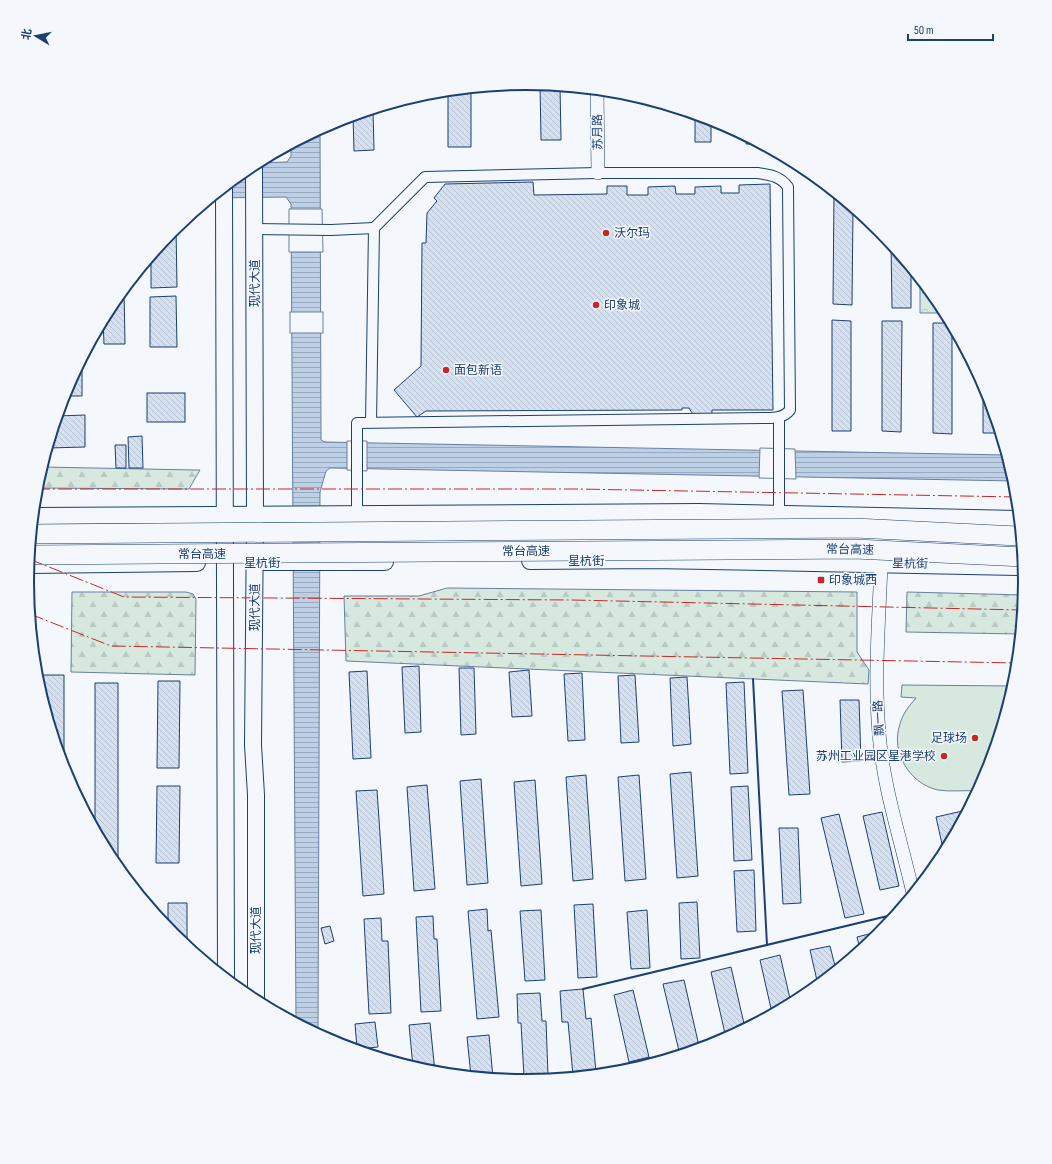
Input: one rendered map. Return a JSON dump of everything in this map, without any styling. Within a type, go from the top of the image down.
[{"type":"highway","name":"常台高速","points":[[37,534],[855,528],[1016,536]]},
{"type":"highway","name":"常台高速","points":[[35,555],[855,549],[1017,557]]},
{"type":"main road","name":"现代大道","points":[[254,172],[254,745],[256,795],[256,993]]},
{"type":"main road","points":[[224,194],[226,972]]},
{"type":"main road","points":[[38,516],[357,513],[779,513],[1014,519]]},
{"type":"main road","name":"星杭街","points":[[35,565],[652,560],[1018,567]]},
{"type":"street","name":"苏月路","points":[[597,95],[598,173]]},
{"type":"street","points":[[254,229],[331,230],[374,228],[425,177],[598,173],[758,173],[773,175],[783,180],[788,187],[790,410],[786,415],[779,417],[357,423],[357,513]]},
{"type":"street","points":[[371,423],[374,228]]},
{"type":"street","points":[[779,417],[779,513]]},
{"type":"street","name":"飘一路","points":[[881,564],[878,692],[879,734],[886,782],[912,886]]},
{"type":"green space","points":[[920,288],[938,313],[920,313]]},
{"type":"green space","points":[[48,467],[200,470],[189,489],[43,488]]},
{"type":"green space","points":[[447,588],[857,592],[857,652],[869,670],[868,684],[346,661],[344,596],[419,596]]},
{"type":"green space","points":[[72,592],[186,592],[193,594],[196,599],[195,675],[71,672]]},
{"type":"green space","points":[[907,592],[1018,595],[1015,634],[906,632]]},
{"type":"green space","points":[[902,685],[1007,686],[992,740],[971,791],[938,790],[928,787],[911,774],[900,756],[898,735],[903,716],[916,698],[901,697]]},
{"type":"water","points":[[320,135],[321,440],[325,442],[1001,455],[1008,481],[330,468],[326,471],[320,492],[318,1028],[296,1017],[291,204],[286,197],[219,198],[270,163],[287,162],[291,156],[291,150]]},
{"type":"pier","points":[[289,209],[322,209],[323,252],[289,252]]},
{"type":"pier","points":[[290,312],[323,312],[323,333],[290,333]]},
{"type":"pier","points":[[347,441],[367,441],[367,471],[347,470]]},
{"type":"pier","points":[[760,448],[795,449],[796,479],[759,478]]},
{"type":"building","points":[[540,90],[560,91],[561,140],[541,140]]},
{"type":"building","points":[[471,93],[471,147],[448,147],[448,96]]},
{"type":"building","points":[[373,115],[374,150],[354,151],[353,121]]},
{"type":"building","points":[[695,120],[711,126],[711,142],[695,142]]},
{"type":"building","name":"印象城","points":[[533,182],[534,195],[607,194],[607,186],[627,186],[627,195],[648,195],[648,187],[675,186],[676,194],[695,194],[695,187],[721,186],[721,193],[739,193],[739,185],[770,184],[773,410],[712,410],[712,421],[697,421],[689,408],[682,408],[682,410],[426,411],[417,417],[394,390],[421,366],[422,243],[426,243],[427,213],[437,201],[434,198],[445,184]]},
{"type":"building","points":[[834,199],[853,215],[852,305],[833,304]]},
{"type":"building","points":[[176,236],[177,287],[151,288],[151,264]]},
{"type":"building","points":[[891,253],[911,276],[911,308],[892,308]]},
{"type":"building","points":[[176,296],[177,347],[150,347],[150,297]]},
{"type":"building","points":[[124,299],[125,344],[104,344],[103,331]]},
{"type":"building","points":[[832,320],[851,321],[851,431],[832,431]]},
{"type":"building","points":[[882,321],[902,321],[901,432],[882,431]]},
{"type":"building","points":[[933,323],[944,323],[952,336],[952,434],[933,433]]},
{"type":"building","points":[[82,370],[82,396],[70,396]]},
{"type":"building","points":[[147,393],[185,393],[185,422],[147,422]]},
{"type":"building","points":[[983,399],[995,433],[983,433]]},
{"type":"building","points":[[85,415],[85,447],[53,448],[63,416]]},
{"type":"building","points":[[142,436],[143,468],[129,468],[128,437]]},
{"type":"building","points":[[115,445],[126,445],[126,468],[116,468]]},
{"type":"building","points":[[419,666],[421,732],[405,733],[402,667]]},
{"type":"building","points":[[459,668],[474,668],[476,734],[461,735]]},
{"type":"building","points":[[529,670],[532,716],[512,717],[509,672]]},
{"type":"building","points":[[367,671],[371,758],[353,759],[349,672]]},
{"type":"building","points":[[582,673],[585,740],[568,741],[564,674]]},
{"type":"building","points":[[43,675],[64,675],[64,751],[51,709]]},
{"type":"building","points":[[635,675],[639,742],[621,743],[618,676]]},
{"type":"building","points":[[687,677],[691,744],[673,746],[670,678]]},
{"type":"building","points":[[158,681],[180,681],[179,768],[157,768]]},
{"type":"building","points":[[744,682],[748,773],[730,774],[726,683]]},
{"type":"building","points":[[95,683],[118,683],[118,856],[95,819]]},
{"type":"building","points":[[803,690],[810,794],[789,795],[782,691]]},
{"type":"building","points":[[840,700],[859,700],[861,761],[842,762]]},
{"type":"building","points":[[691,772],[698,876],[677,878],[670,774]]},
{"type":"building","points":[[586,775],[593,879],[573,881],[566,777]]},
{"type":"building","points":[[639,775],[646,879],[625,881],[618,777]]},
{"type":"building","points":[[481,779],[488,883],[467,885],[460,781]]},
{"type":"building","points":[[535,780],[542,884],[521,886],[514,782]]},
{"type":"building","points":[[427,785],[435,889],[414,891],[407,787]]},
{"type":"building","points":[[157,786],[180,786],[179,863],[156,863]]},
{"type":"building","points":[[748,786],[752,860],[734,861],[731,787]]},
{"type":"building","points":[[377,790],[384,894],[363,896],[356,791]]},
{"type":"building","points":[[961,811],[942,844],[936,817]]},
{"type":"building","points":[[882,812],[899,886],[880,890],[863,816]]},
{"type":"building","points":[[839,814],[864,914],[845,918],[821,818]]},
{"type":"building","points":[[779,828],[798,828],[801,903],[783,904]]},
{"type":"building","points":[[754,870],[756,931],[737,932],[734,871]]},
{"type":"building","points":[[697,902],[700,958],[681,959],[679,903]]},
{"type":"building","points":[[168,903],[187,903],[187,938],[178,930],[168,919]]},
{"type":"building","points":[[593,904],[597,977],[578,978],[574,905]]},
{"type":"building","points":[[487,909],[488,931],[491,930],[499,1017],[477,1019],[468,911]]},
{"type":"building","points":[[541,910],[545,980],[525,981],[520,911]]},
{"type":"building","points":[[647,910],[650,968],[631,969],[627,912]]},
{"type":"building","points":[[433,916],[434,939],[437,939],[441,1011],[421,1012],[416,917]]},
{"type":"building","points":[[381,918],[382,941],[388,941],[391,1013],[369,1014],[364,919]]},
{"type":"building","points":[[330,926],[334,941],[325,944],[321,928]]},
{"type":"building","points":[[870,934],[859,944],[857,937]]},
{"type":"building","points":[[830,946],[835,965],[817,979],[810,950]]},
{"type":"building","points":[[780,955],[790,997],[771,1009],[760,960]]},
{"type":"building","points":[[731,967],[744,1023],[725,1032],[711,972]]},
{"type":"building","points":[[684,980],[698,1043],[679,1050],[663,984]]},
{"type":"building","points":[[583,989],[586,1019],[591,1018],[596,1069],[573,1072],[568,1022],[562,1022],[560,991]]},
{"type":"building","points":[[633,990],[649,1057],[629,1062],[614,995]]},
{"type":"building","points":[[540,993],[542,1021],[546,1021],[548,1073],[524,1074],[521,1023],[518,1023],[517,994]]},
{"type":"building","points":[[375,1022],[378,1047],[369,1048],[357,1044],[355,1024]]},
{"type":"building","points":[[430,1023],[434,1066],[412,1060],[409,1025]]},
{"type":"building","points":[[489,1035],[493,1073],[470,1071],[467,1037]]},
{"type":"wall","points":[[753,679],[767,945]]},
{"type":"wall","points":[[583,989],[887,916]]},
{"type":"power","points":[[43,489],[577,489],[1011,497]]},
{"type":"power","points":[[35,561],[124,597],[571,600],[1017,610]]},
{"type":"power","points":[[35,616],[111,646],[1011,663]]},
{"type":"place","name":"沃尔玛","points":[[606,233]]},
{"type":"place","name":"印象城","points":[[596,305]]},
{"type":"place","name":"面包新语","points":[[446,370]]},
{"type":"place","name":"印象城西","points":[[821,580]]},
{"type":"place","name":"足球场","points":[[975,738]]},
{"type":"place","name":"苏州工业园区星港学校","points":[[944,756]]}]
